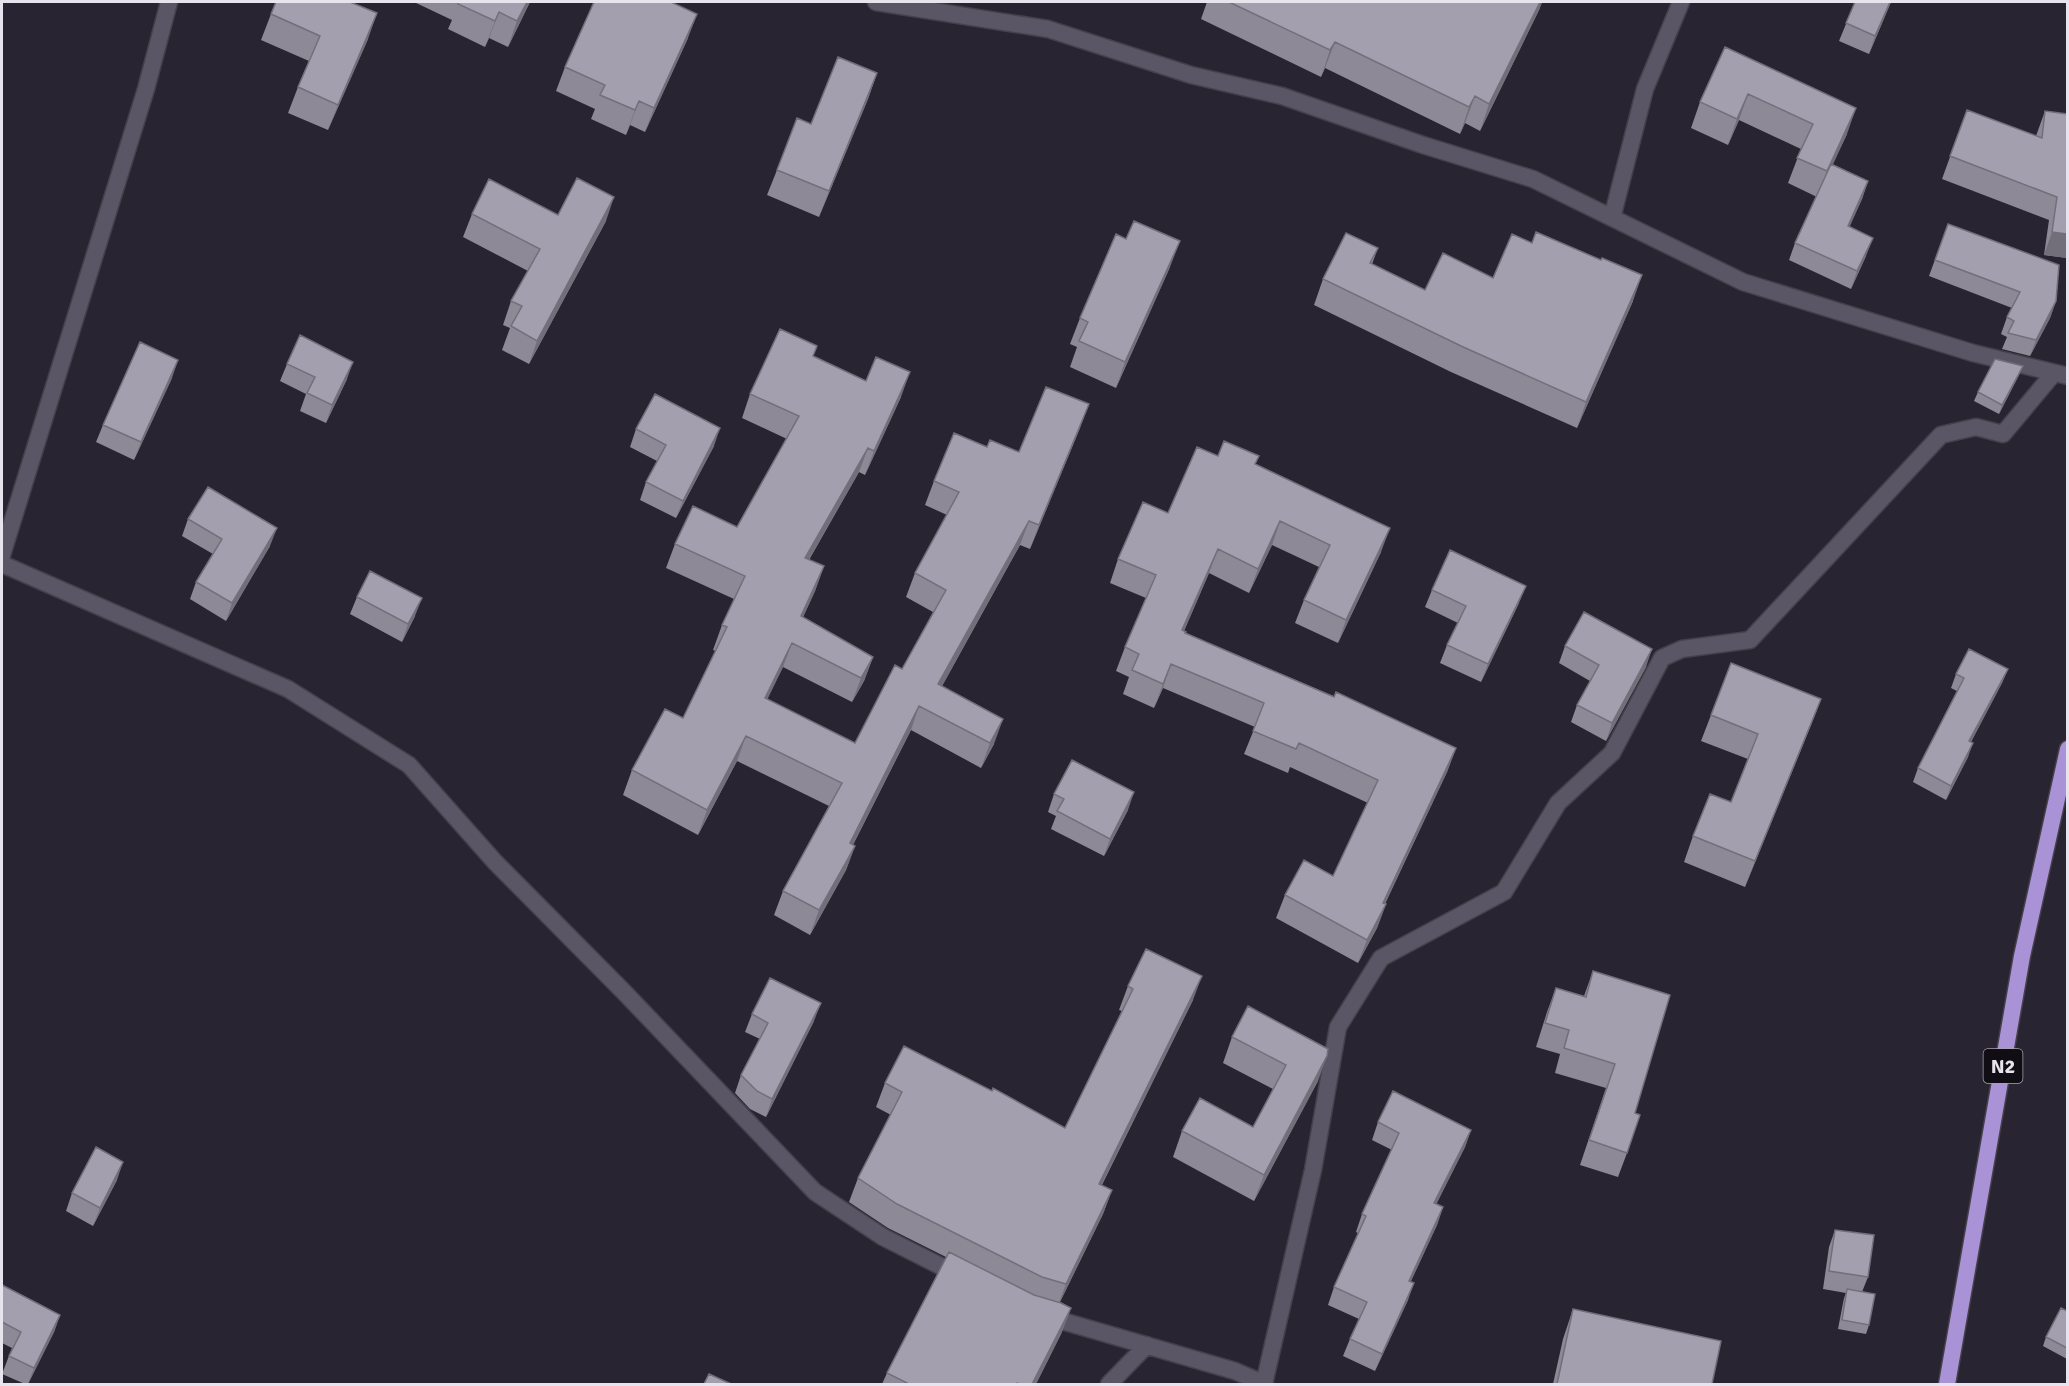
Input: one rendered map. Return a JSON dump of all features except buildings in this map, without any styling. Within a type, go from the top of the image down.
[{"type":"highway","name":"N2","points":[[1947,1384],[2022,956],[2067,749]]},
{"type":"street","points":[[2,555],[142,101],[169,2]]},
{"type":"street","points":[[876,2],[1048,30],[1191,75],[1282,96],[1423,145],[1533,179],[1743,282],[1973,353],[2061,374]]},
{"type":"street","points":[[1612,218],[1645,89],[1681,2]]},
{"type":"street","points":[[1029,1311],[1236,1371],[1264,1384],[1312,1170],[1338,1027],[1381,958],[1504,892],[1558,803],[1612,753],[1662,658],[1682,649],[1750,640],[1941,435],[1976,427],[2004,434],[2061,374]]},
{"type":"street","points":[[2,564],[288,689],[409,765],[495,862],[624,992],[815,1192],[882,1237],[977,1285]]},
{"type":"street","points":[[1109,1384],[1147,1345]]}]
